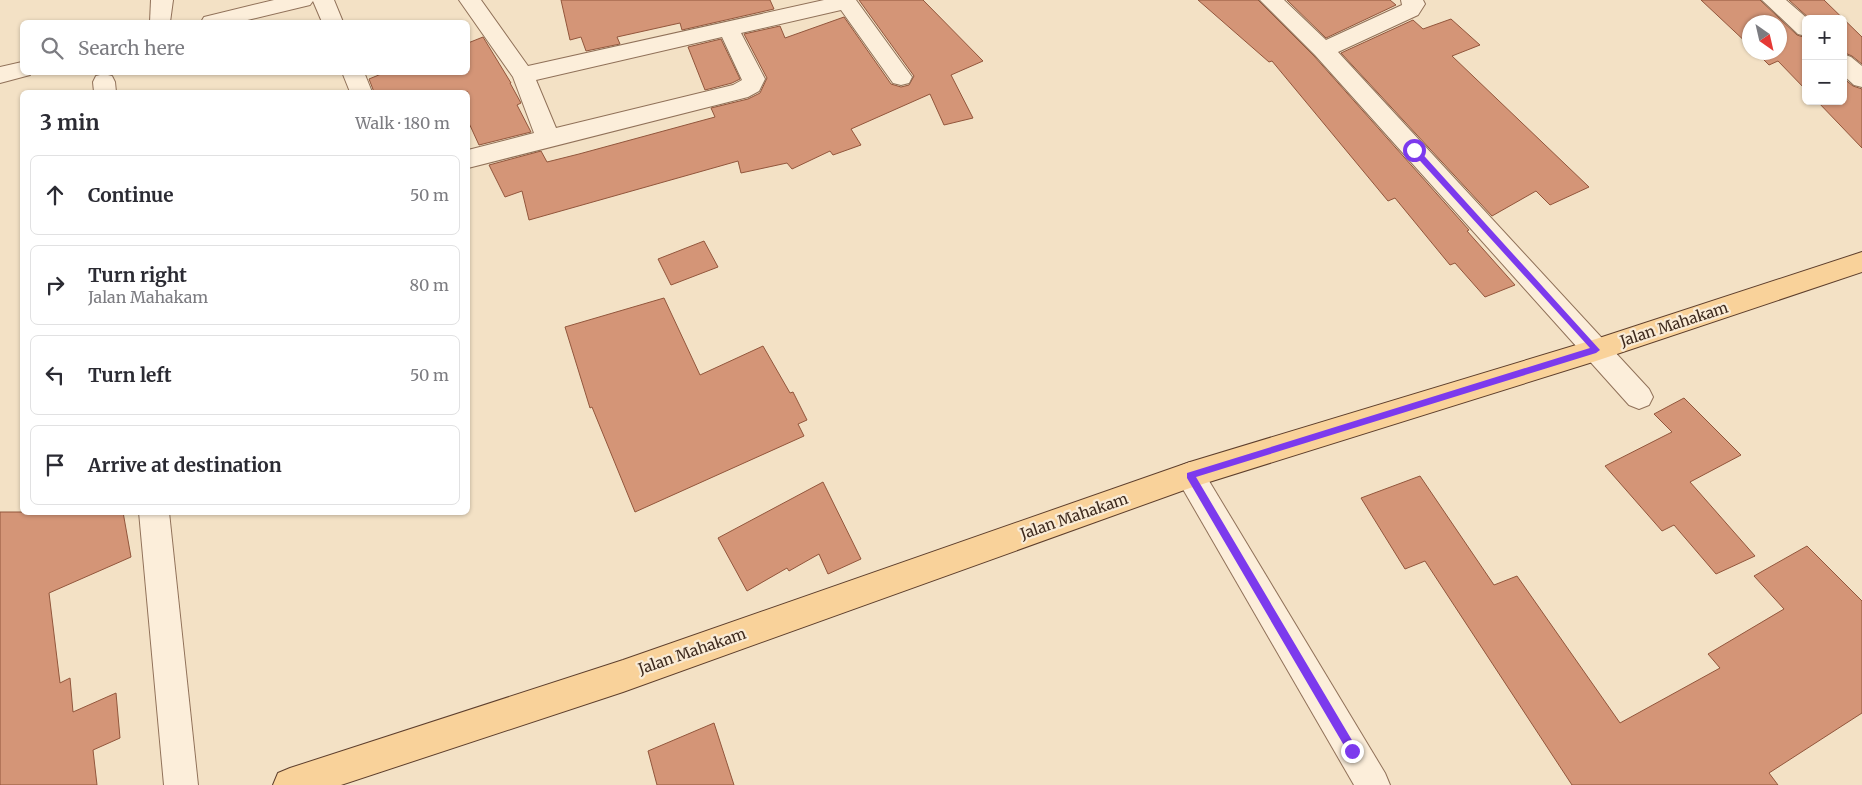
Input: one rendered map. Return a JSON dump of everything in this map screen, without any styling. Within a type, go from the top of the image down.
[{"type":"main road","name":"Jalan Mahakam","points":[[290,785],[623,676],[1190,475],[1596,350],[1862,262]]},
{"type":"street","points":[[160,20],[162,0]]},
{"type":"street","points":[[220,20],[303,0]]},
{"type":"street","points":[[323,0],[331,20]]},
{"type":"street","points":[[470,0],[523,75],[548,138]]},
{"type":"street","points":[[1271,0],[1323,50],[1639,397]]},
{"type":"street","points":[[1323,50],[1410,10],[1414,4],[1412,0]]},
{"type":"street","points":[[1773,0],[1802,25]]},
{"type":"street","points":[[523,75],[845,1],[901,77]]},
{"type":"street","points":[[470,158],[740,91],[751,85],[754,79],[728,29]]},
{"type":"street","points":[[1847,66],[1862,79]]},
{"type":"street","points":[[0,75],[20,70]]},
{"type":"street","points":[[353,75],[360,90]]},
{"type":"street","points":[[1190,475],[1373,785]]},
{"type":"street","points":[[154,515],[181,785]]},
{"type":"building","points":[[561,0],[770,0],[774,9],[682,30],[680,23],[617,37],[620,44],[586,51],[581,37],[570,40]]},
{"type":"building","points":[[859,0],[923,0],[983,61],[951,75],[973,118],[944,125],[930,94],[851,129],[861,145],[833,155],[830,151],[792,169],[787,163],[741,173],[738,161],[529,220],[522,191],[505,197],[489,165],[541,151],[547,162],[715,117],[711,108],[748,99],[760,93],[767,78],[744,34],[780,26],[785,38],[844,17],[891,84],[901,87],[909,85],[914,76]]},
{"type":"building","points":[[1198,0],[1258,0],[1314,56],[1469,230],[1467,231],[1515,285],[1485,297],[1455,263],[1450,265],[1395,198],[1388,201],[1272,61],[1269,62]]},
{"type":"building","points":[[1287,0],[1390,0],[1396,5],[1326,38]]},
{"type":"building","points":[[1701,0],[1760,0],[1776,15],[1742,15],[1742,38]]},
{"type":"building","points":[[1789,0],[1824,0],[1839,15],[1806,15]]},
{"type":"building","points":[[1451,19],[1480,45],[1452,56],[1589,187],[1550,205],[1536,191],[1492,216],[1341,53],[1413,20],[1423,29]]},
{"type":"building","points":[[1847,22],[1862,37],[1862,64],[1847,54]]},
{"type":"building","points":[[1787,26],[1797,35],[1802,37],[1802,86],[1778,61],[1769,65],[1764,60],[1787,60]]},
{"type":"building","points":[[483,37],[511,83],[521,103],[517,105],[531,132],[479,145],[470,125],[470,90],[373,90],[369,79],[379,75],[470,75],[470,42]]},
{"type":"building","points":[[721,39],[740,79],[705,90],[688,47]]},
{"type":"building","points":[[1847,81],[1862,89],[1862,148],[1821,105],[1847,105]]},
{"type":"building","points":[[704,241],[718,267],[671,285],[658,259]]},
{"type":"building","points":[[664,298],[700,375],[763,346],[790,393],[793,392],[807,420],[798,424],[804,436],[635,512],[592,407],[590,408],[565,327]]},
{"type":"building","points":[[1684,398],[1741,455],[1690,482],[1755,556],[1716,574],[1674,525],[1662,531],[1605,466],[1672,432],[1654,414]]},
{"type":"building","points":[[1420,476],[1494,585],[1517,576],[1620,723],[1720,668],[1708,654],[1784,609],[1754,576],[1807,546],[1862,601],[1862,713],[1769,773],[1778,785],[1572,785],[1425,561],[1405,569],[1361,498]]},
{"type":"building","points":[[823,482],[861,559],[828,574],[819,554],[789,571],[787,568],[747,591],[718,538]]},
{"type":"building","points":[[0,512],[20,512],[20,515],[124,515],[131,557],[49,593],[60,683],[70,678],[73,712],[116,693],[120,738],[93,750],[97,785],[0,785]]},
{"type":"building","points":[[714,723],[734,785],[657,785],[648,751]]},
{"type":"route","points":[[1352,751],[1190,475],[1596,350],[1414,150]]}]
